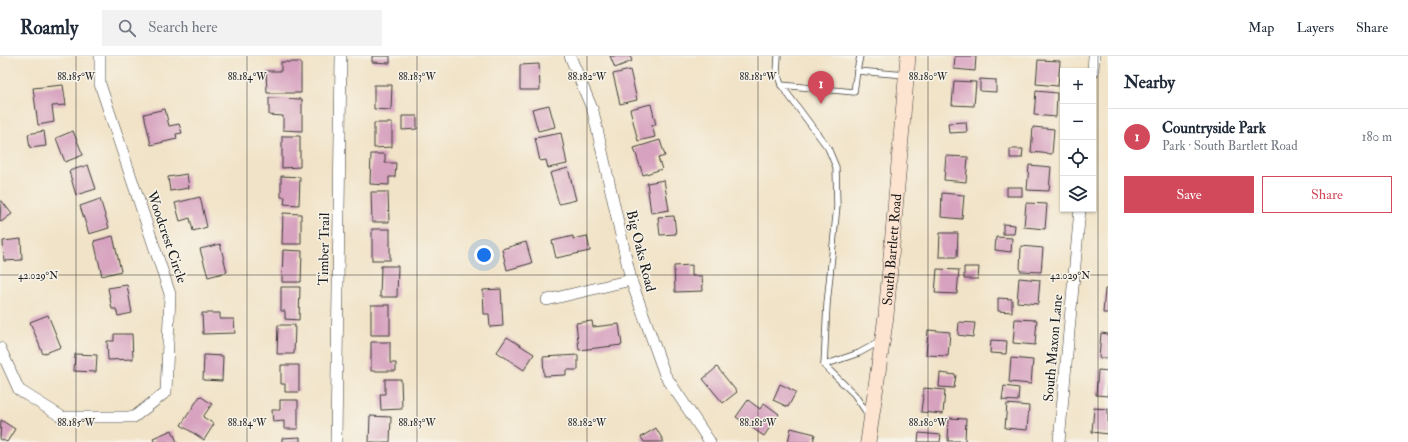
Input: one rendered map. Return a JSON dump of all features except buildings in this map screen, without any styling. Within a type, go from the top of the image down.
[{"type":"main road","name":"South Bartlett Road","points":[[868,442],[882,340],[908,56]]},
{"type":"street","name":"Woodcrest Circle","points":[[0,348],[19,390],[62,417],[134,417],[166,392],[170,294],[100,84],[100,56]]},
{"type":"street","name":"Timber Trail","points":[[336,442],[341,56]]},
{"type":"street","name":"Big Oaks Road","points":[[570,56],[593,111],[631,280],[665,375],[710,442]]},
{"type":"street","points":[[1093,68],[1094,56]]},
{"type":"street","name":"South Maxon Lane","points":[[1059,442],[1080,212]]},
{"type":"street","points":[[547,300],[631,280]]},
{"type":"lane","points":[[778,56],[776,72],[781,85],[828,148],[836,167],[837,206],[824,365],[854,394],[871,420]]},
{"type":"lane","points":[[781,85],[854,92],[860,56]]},
{"type":"lane","points":[[857,71],[906,75]]},
{"type":"lane","points":[[824,365],[859,353],[882,340]]},
{"type":"place","name":"Countryside Park","points":[[821,104]]}]
